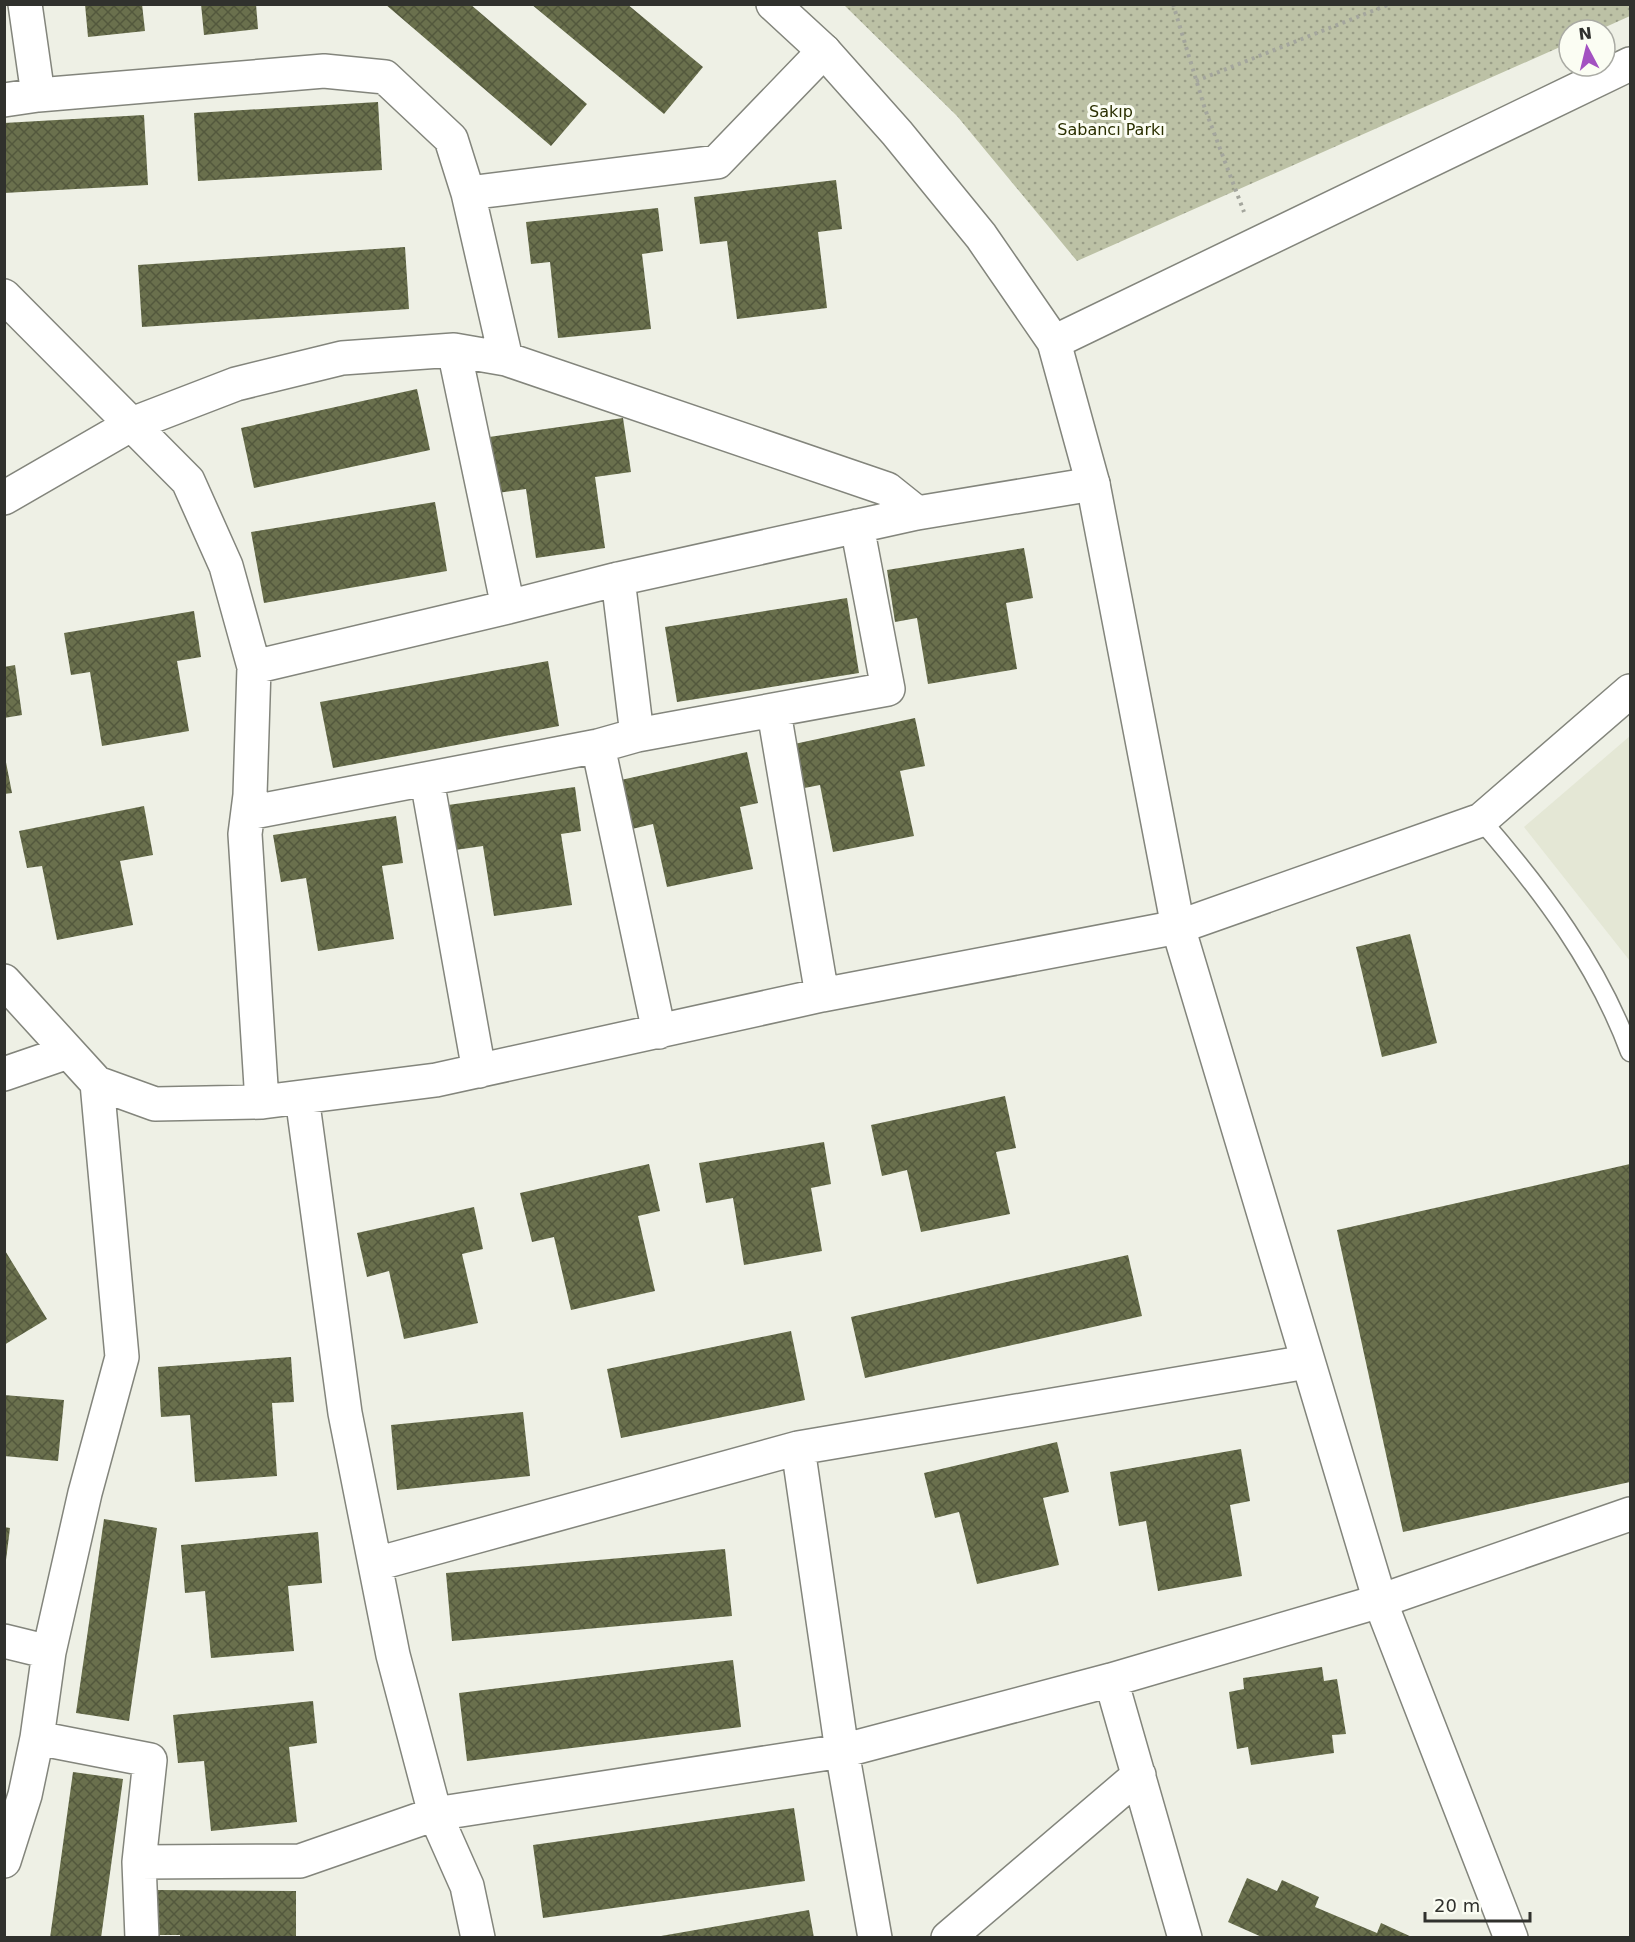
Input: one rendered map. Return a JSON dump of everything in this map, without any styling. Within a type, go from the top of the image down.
[{"type":"street","points":[[25,4],[38,95]]},
{"type":"street","points":[[773,4],[824,51],[897,133],[981,236],[1054,342],[1093,484],[1178,927],[1380,1601],[1511,1938]]},
{"type":"street","points":[[468,193],[717,162],[824,51]]},
{"type":"street","points":[[1054,342],[1630,64]]},
{"type":"street","points":[[4,100],[38,95],[324,71],[385,77],[451,139],[468,193],[506,359]]},
{"type":"street","points":[[4,296],[188,481],[226,566],[254,667],[250,795],[245,834],[262,1102]]},
{"type":"street","points":[[454,350],[508,607]]},
{"type":"street","points":[[4,498],[132,424],[236,384],[342,358],[454,350],[506,359],[887,489],[917,513]]},
{"type":"street","points":[[254,667],[618,579],[857,526],[917,513],[1093,484]]},
{"type":"street","points":[[248,813],[598,746],[637,735],[774,712],[888,689],[857,526]]},
{"type":"street","points":[[618,579],[637,735]]},
{"type":"street","points":[[4,981],[97,1083],[155,1104],[262,1102],[436,1080],[822,995],[1178,927],[1481,820],[1630,691]]},
{"type":"street","points":[[774,712],[822,995]]},
{"type":"street","points":[[598,746],[659,1032]]},
{"type":"street","points":[[427,780],[479,1071]]},
{"type":"street","points":[[4,1074],[68,1052]]},
{"type":"street","points":[[4,1861],[25,1796],[37,1738],[49,1652],[85,1493],[122,1357],[97,1083]]},
{"type":"street","points":[[302,1097],[345,1413],[393,1655],[435,1814],[467,1886],[478,1938]]},
{"type":"street","points":[[376,1564],[798,1448],[1307,1362]]},
{"type":"street","points":[[798,1448],[842,1751],[874,1938]]},
{"type":"street","points":[[139,1862],[300,1861],[435,1814],[842,1751],[1111,1680],[1380,1601],[1630,1514]]},
{"type":"street","points":[[4,1641],[49,1652]]},
{"type":"street","points":[[1111,1680],[1185,1938]]},
{"type":"street","points":[[37,1738],[150,1760],[139,1862],[142,1938]]},
{"type":"street","points":[[948,1938],[1138,1776]]},
{"type":"lane","points":[[1481,820],[1546,900],[1575,943],[1620,1024],[1630,1052]]},
{"type":"path","points":[[1173,4],[1205,109],[1256,243]]},
{"type":"path","points":[[1197,81],[1390,4]]},
{"type":"shaded area","points":[[1630,736],[1630,961],[1524,827]]},
{"type":"green space","name":"Sakıp Sabancı Parkı","points":[[1630,4],[1630,16],[1617,22],[1617,18],[1557,18],[1557,48],[1077,261],[957,116],[844,5]]},
{"type":"building","points":[[85,4],[142,4],[145,31],[88,37]]},
{"type":"building","points":[[201,4],[256,4],[258,29],[204,35]]},
{"type":"building","points":[[385,4],[470,4],[587,104],[551,146]]},
{"type":"building","points":[[531,4],[627,4],[703,67],[664,114]]},
{"type":"building","points":[[378,102],[382,170],[198,181],[194,113]]},
{"type":"building","points":[[144,115],[148,185],[4,193],[4,123]]},
{"type":"building","points":[[836,180],[842,229],[818,232],[827,308],[737,319],[727,241],[700,244],[694,197]]},
{"type":"building","points":[[658,208],[663,251],[642,254],[651,329],[558,338],[550,262],[531,264],[526,222]]},
{"type":"building","points":[[405,247],[409,309],[142,327],[138,265]]},
{"type":"building","points":[[417,389],[430,450],[254,488],[241,428]]},
{"type":"building","points":[[623,418],[631,472],[595,477],[605,548],[536,558],[526,489],[497,493],[489,437]]},
{"type":"building","points":[[435,502],[447,571],[264,603],[251,532]]},
{"type":"building","points":[[1024,548],[1033,598],[1006,603],[1017,669],[928,684],[917,618],[895,622],[887,570]]},
{"type":"building","points":[[847,598],[859,673],[677,702],[665,627]]},
{"type":"building","points":[[194,611],[201,657],[177,661],[189,731],[102,746],[90,672],[71,675],[64,633]]},
{"type":"building","points":[[548,661],[559,726],[333,768],[320,702]]},
{"type":"building","points":[[15,665],[22,715],[4,718],[4,667]]},
{"type":"building","points":[[915,718],[925,766],[900,771],[914,836],[833,852],[820,785],[794,790],[785,746]]},
{"type":"building","points":[[4,752],[12,793],[4,794]]},
{"type":"building","points":[[747,752],[758,803],[740,807],[753,869],[667,887],[653,824],[632,829],[621,780]]},
{"type":"building","points":[[575,787],[581,831],[561,834],[572,905],[494,916],[483,846],[455,850],[448,805]]},
{"type":"building","points":[[144,806],[153,855],[120,861],[133,925],[57,940],[42,866],[27,868],[19,831]]},
{"type":"building","points":[[396,816],[403,863],[382,866],[394,939],[318,951],[306,878],[281,882],[273,835]]},
{"type":"building","points":[[1410,934],[1437,1043],[1382,1057],[1356,947]]},
{"type":"building","points":[[1005,1096],[1016,1148],[996,1152],[1010,1214],[921,1232],[907,1170],[882,1176],[871,1125]]},
{"type":"building","points":[[824,1142],[831,1184],[811,1188],[822,1251],[744,1265],[733,1198],[706,1203],[699,1163]]},
{"type":"building","points":[[649,1164],[660,1211],[638,1216],[655,1291],[571,1310],[554,1237],[532,1242],[520,1193]]},
{"type":"building","points":[[1630,1164],[1630,1482],[1403,1532],[1337,1230]]},
{"type":"building","points":[[474,1207],[483,1249],[462,1254],[478,1323],[404,1339],[389,1271],[367,1277],[357,1233]]},
{"type":"building","points":[[4,1249],[47,1319],[4,1345]]},
{"type":"building","points":[[1128,1255],[1142,1316],[865,1378],[851,1317]]},
{"type":"building","points":[[791,1331],[805,1400],[621,1438],[607,1369]]},
{"type":"building","points":[[291,1357],[294,1402],[272,1403],[277,1476],[195,1482],[190,1415],[161,1417],[158,1367]]},
{"type":"building","points":[[4,1395],[64,1400],[58,1461],[4,1456]]},
{"type":"building","points":[[523,1412],[530,1476],[397,1490],[391,1425]]},
{"type":"building","points":[[1057,1442],[1069,1492],[1043,1498],[1059,1565],[977,1584],[959,1512],[935,1518],[924,1473]]},
{"type":"building","points":[[1241,1449],[1250,1501],[1230,1505],[1242,1576],[1158,1591],[1146,1521],[1119,1526],[1110,1472]]},
{"type":"building","points":[[104,1519],[157,1528],[129,1721],[76,1713]]},
{"type":"building","points":[[4,1527],[10,1528],[6,1560],[4,1560]]},
{"type":"building","points":[[318,1532],[322,1583],[288,1586],[294,1651],[211,1658],[205,1591],[185,1593],[181,1545]]},
{"type":"building","points":[[725,1549],[732,1616],[452,1641],[446,1573]]},
{"type":"building","points":[[733,1660],[741,1727],[467,1761],[459,1693]]},
{"type":"building","points":[[1322,1667],[1324,1681],[1337,1679],[1346,1734],[1332,1735],[1334,1753],[1251,1765],[1248,1747],[1237,1749],[1229,1692],[1244,1689],[1243,1678]]},
{"type":"building","points":[[313,1701],[317,1743],[289,1747],[297,1822],[211,1831],[204,1761],[178,1763],[173,1715]]},
{"type":"building","points":[[73,1772],[123,1779],[101,1938],[50,1938]]},
{"type":"building","points":[[794,1808],[805,1881],[543,1918],[533,1845]]},
{"type":"building","points":[[1247,1878],[1277,1891],[1282,1880],[1319,1897],[1315,1907],[1377,1933],[1381,1923],[1414,1938],[1264,1938],[1228,1922]]},
{"type":"building","points":[[158,1890],[296,1891],[296,1938],[180,1938],[180,1935],[158,1935]]},
{"type":"building","points":[[809,1910],[814,1938],[662,1938],[661,1936]]}]
